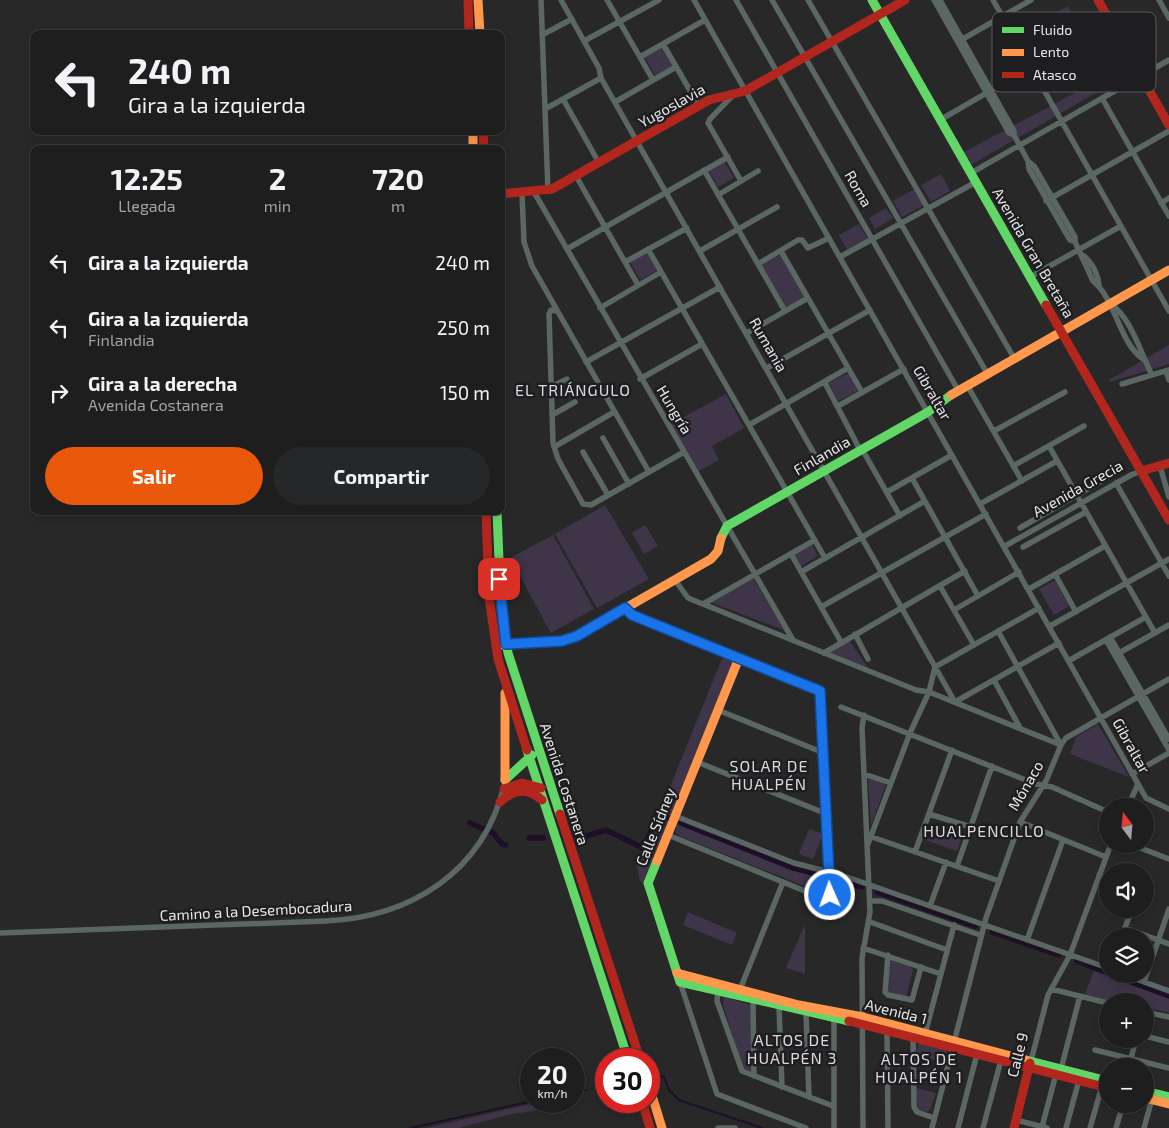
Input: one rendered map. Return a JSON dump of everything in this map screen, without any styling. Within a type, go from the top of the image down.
[{"type":"street","points":[[468,0],[469,30]]},
{"type":"street","points":[[478,0],[480,30]]},
{"type":"street","points":[[541,0],[548,190]]},
{"type":"street","name":"Rumania","points":[[561,0],[599,68],[601,78],[955,702]]},
{"type":"street","points":[[607,0],[653,80]]},
{"type":"street","points":[[584,41],[658,0]]},
{"type":"street","name":"Gibraltar","points":[[694,0],[1070,660],[1132,774],[1147,799],[1168,807]]},
{"type":"street","name":"Roma","points":[[736,0],[958,390]]},
{"type":"street","points":[[772,0],[987,373]]},
{"type":"street","points":[[808,0],[1014,358]]},
{"type":"street","name":"Avenida Gran Bretaña","points":[[872,0],[1168,515]]},
{"type":"street","name":"Yugoslavia","points":[[505,194],[548,190],[714,98],[746,91],[905,0]]},
{"type":"street","points":[[934,0],[989,91],[1009,133],[1014,135],[1020,145],[1028,161],[1029,169],[1046,201],[1070,240],[1075,242]]},
{"type":"street","points":[[940,0],[960,41]]},
{"type":"street","points":[[993,0],[1000,12]]},
{"type":"street","points":[[1009,12],[1031,0]]},
{"type":"street","points":[[1098,0],[1105,12]]},
{"type":"street","points":[[1159,0],[1169,18]]},
{"type":"street","points":[[542,35],[572,19]]},
{"type":"street","points":[[640,57],[705,20]]},
{"type":"street","points":[[960,41],[992,22]]},
{"type":"street","points":[[663,44],[699,106]]},
{"type":"street","points":[[1156,67],[1169,60]]},
{"type":"street","points":[[615,102],[676,67]]},
{"type":"street","points":[[545,109],[601,78]]},
{"type":"street","points":[[940,120],[992,89]]},
{"type":"street","points":[[1045,92],[1169,310]]},
{"type":"street","points":[[971,173],[1113,92]]},
{"type":"street","points":[[1150,92],[1169,125]]},
{"type":"street","points":[[733,95],[710,118],[709,124],[741,181]]},
{"type":"street","points":[[1102,98],[1169,216]]},
{"type":"street","points":[[563,99],[599,163]]},
{"type":"street","points":[[1046,201],[1169,131]]},
{"type":"street","points":[[567,250],[728,157]]},
{"type":"street","points":[[1028,161],[1034,166],[1075,237],[1075,242],[1080,252],[1091,265],[1098,278],[1099,285],[1136,353],[1143,359],[1152,375]]},
{"type":"street","points":[[704,170],[785,311]]},
{"type":"street","points":[[718,194],[758,171]]},
{"type":"street","points":[[576,176],[638,285]]},
{"type":"street","points":[[840,258],[976,182]]},
{"type":"street","name":"Hungría","points":[[534,192],[640,379],[793,640]]},
{"type":"street","points":[[522,193],[526,253],[648,472]]},
{"type":"street","points":[[1161,203],[1169,198]]},
{"type":"street","points":[[700,251],[777,207]]},
{"type":"street","points":[[1030,277],[1080,252],[1121,226]]},
{"type":"street","points":[[625,262],[687,228]]},
{"type":"street","points":[[758,264],[798,240],[802,240],[808,248],[829,238]]},
{"type":"street","points":[[648,249],[825,558]]},
{"type":"street","points":[[781,251],[862,392]]},
{"type":"street","name":"Finlandia","points":[[727,526],[928,412],[958,390],[1169,270]]},
{"type":"street","points":[[600,308],[661,272]]},
{"type":"street","points":[[586,362],[720,286]]},
{"type":"street","points":[[747,333],[808,298]]},
{"type":"street","points":[[557,311],[552,310],[549,313],[554,447],[558,460],[582,502],[586,505],[608,495],[684,452]]},
{"type":"street","points":[[767,368],[870,310]]},
{"type":"street","points":[[640,379],[702,344]]},
{"type":"street","points":[[748,425],[848,368]]},
{"type":"street","points":[[838,406],[904,369]]},
{"type":"street","points":[[1122,384],[1168,371],[1169,380]]},
{"type":"street","points":[[551,387],[567,379]]},
{"type":"street","points":[[825,382],[858,446],[862,449],[900,516]]},
{"type":"street","points":[[967,385],[1022,481]]},
{"type":"street","points":[[994,431],[1065,392]]},
{"type":"street","points":[[552,415],[575,402]]},
{"type":"street","points":[[554,447],[614,412]]},
{"type":"street","points":[[1014,466],[1084,426]]},
{"type":"street","points":[[603,438],[629,484]]},
{"type":"street","points":[[1049,446],[1155,633]]},
{"type":"street","points":[[583,452],[608,495]]},
{"type":"street","points":[[886,492],[952,455]]},
{"type":"street","points":[[980,504],[1057,461]]},
{"type":"street","points":[[1165,465],[1169,497]]},
{"type":"street","name":"Avenida Grecia","points":[[1004,546],[1116,483],[1141,471],[1165,465]]},
{"type":"street","points":[[1020,528],[1112,475]]},
{"type":"street","points":[[912,478],[978,596]]},
{"type":"street","points":[[1102,481],[1106,489]]},
{"type":"street","points":[[1116,483],[1169,576]]},
{"type":"street","points":[[801,572],[925,501]]},
{"type":"street","points":[[1023,548],[1086,512]]},
{"type":"street","points":[[821,606],[986,514]]},
{"type":"street","points":[[1044,514],[1054,530]]},
{"type":"street","name":"Avenida Costanera","points":[[486,515],[489,597],[495,646],[527,762],[539,786],[624,1048]]},
{"type":"street","name":"Avenida Costanera","points":[[497,515],[501,606],[506,644],[554,799],[636,1048]]},
{"type":"street","points":[[495,646],[562,641],[577,636],[717,555],[721,546],[722,533],[727,526]]},
{"type":"street","points":[[703,604],[815,540]]},
{"type":"street","points":[[1029,589],[1105,546]]},
{"type":"street","points":[[791,554],[841,642]]},
{"type":"street","points":[[1050,626],[1169,559]]},
{"type":"street","points":[[824,653],[964,571]]},
{"type":"street","points":[[954,610],[1019,572]]},
{"type":"street","points":[[1055,574],[1076,612]]},
{"type":"street","points":[[675,580],[685,596],[703,604],[916,690],[929,692],[1061,745]]},
{"type":"street","points":[[940,586],[974,645]]},
{"type":"street","points":[[625,608],[632,615],[820,692],[830,871],[830,895],[827,899],[668,835]]},
{"type":"street","points":[[868,844],[910,733],[929,692],[935,666],[1040,608]]},
{"type":"street","points":[[1070,660],[1146,617]]},
{"type":"street","points":[[1120,653],[1169,624]]},
{"type":"street","points":[[998,631],[1061,745]]},
{"type":"street","points":[[855,634],[868,659]]},
{"type":"street","points":[[1108,638],[1120,653],[1140,695]]},
{"type":"street","points":[[1108,638],[1140,695],[1167,737],[1169,752],[1132,774]]},
{"type":"street","points":[[955,702],[1059,643]]},
{"type":"street","name":"Calle Sídney","points":[[740,658],[648,885],[718,1094],[806,1128]]},
{"type":"street","name":"Mónaco","points":[[932,1128],[983,924],[1020,822],[1044,786],[1061,745],[1070,735],[1169,679]]},
{"type":"street","points":[[994,680],[1020,728]]},
{"type":"street","points":[[504,784],[507,753],[505,682]]},
{"type":"street","points":[[841,707],[1044,786],[1052,787],[1099,808]]},
{"type":"street","points":[[718,710],[824,753]]},
{"type":"street","points":[[863,1128],[863,948],[870,922],[862,728],[864,715]]},
{"type":"street","points":[[504,784],[527,762],[536,741]]},
{"type":"street","points":[[915,852],[952,750]]},
{"type":"street","points":[[507,753],[512,761],[527,762]]},
{"type":"street","points":[[697,762],[827,814]]},
{"type":"street","points":[[957,866],[992,766]]},
{"type":"street","points":[[864,774],[891,783]]},
{"type":"street","points":[[504,784],[522,783],[539,786],[554,799]]},
{"type":"street","name":"Camino a la Desembocadura","points":[[0,933],[338,921],[378,914],[416,900],[454,872],[483,837],[500,802],[504,784]]},
{"type":"street","points":[[1132,798],[1138,784]]},
{"type":"street","points":[[500,802],[512,792],[523,789],[533,792],[544,801]]},
{"type":"street","points":[[929,814],[971,827]]},
{"type":"street","points":[[676,816],[794,863],[830,871],[869,884],[1099,965]]},
{"type":"street","points":[[1020,822],[1106,858]]},
{"type":"street","points":[[872,837],[999,881]]},
{"type":"street","points":[[1027,940],[1063,840]]},
{"type":"street","points":[[1104,863],[1108,853]]},
{"type":"street","points":[[1153,853],[1169,859]]},
{"type":"street","points":[[930,906],[946,862]]},
{"type":"street","points":[[1070,955],[1099,875]]},
{"type":"street","points":[[739,993],[783,882]]},
{"type":"street","points":[[870,901],[882,901],[980,935]]},
{"type":"street","points":[[1154,952],[1169,909]]},
{"type":"street","points":[[1125,928],[1129,918]]},
{"type":"street","points":[[870,922],[947,950]]},
{"type":"street","points":[[925,1034],[954,925]]},
{"type":"street","points":[[1154,939],[1169,944]]},
{"type":"street","points":[[863,948],[941,974]]},
{"type":"street","points":[[888,955],[885,992],[888,995],[912,1000],[921,967]]},
{"type":"street","name":"Calle 9","points":[[1015,1124],[1051,990],[1070,955]]},
{"type":"street","name":"Avenida 1","points":[[678,978],[718,991],[739,993],[753,1000],[778,1007],[834,1018],[862,1021],[913,1037],[953,1044],[1099,1083]]},
{"type":"street","name":"Avenida 1","points":[[678,978],[925,1034],[977,1054],[1000,1060],[1030,1064]]},
{"type":"street","points":[[1147,983],[1169,991]]},
{"type":"street","points":[[1051,990],[1099,1001]]},
{"type":"street","points":[[718,991],[717,1001],[740,1069],[833,1106]]},
{"type":"street","points":[[1015,1124],[1045,1127],[1058,1072],[1080,996]]},
{"type":"street","points":[[753,1000],[754,1076]]},
{"type":"street","points":[[778,1007],[782,1087]]},
{"type":"street","points":[[806,1013],[809,1097]]},
{"type":"street","points":[[1154,1014],[1169,1017]]},
{"type":"street","points":[[834,1018],[834,1128]]},
{"type":"street","points":[[887,1030],[888,1128]]},
{"type":"street","points":[[913,1037],[914,1107],[917,1112],[934,1118]]},
{"type":"street","points":[[1154,1038],[1169,1042]]},
{"type":"street","points":[[1095,1050],[1130,1058],[1133,1048]]},
{"type":"street","points":[[958,1128],[977,1054]]},
{"type":"street","points":[[983,1128],[1000,1060]]},
{"type":"street","points":[[1154,1064],[1169,1068]]},
{"type":"street","name":"Avenida 1","points":[[1058,1072],[1079,1080],[1099,1084]]},
{"type":"street","points":[[1066,1128],[1079,1080]]},
{"type":"street","points":[[1154,1093],[1169,1097]]},
{"type":"street","points":[[1154,1100],[1169,1104]]},
{"type":"street","points":[[1090,1128],[1099,1104]]},
{"type":"street","points":[[646,1113],[650,1128]]},
{"type":"street","points":[[657,1113],[662,1128]]},
{"type":"street","points":[[1116,1128],[1120,1113]]},
{"type":"street","points":[[1144,1128],[1146,1113]]},
{"type":"street","points":[[718,1128],[735,1128]]},
{"type":"shaded area","points":[[1068,6],[1071,12],[1057,12]]},
{"type":"shaded area","points":[[662,46],[674,67],[656,77],[644,56]]},
{"type":"shaded area","points":[[1077,92],[1097,92],[969,166],[962,153]]},
{"type":"shaded area","points":[[724,161],[734,178],[718,187],[708,170]]},
{"type":"shaded area","points":[[941,174],[950,191],[931,202],[921,185]]},
{"type":"shaded area","points":[[915,189],[924,205],[902,217],[893,201]]},
{"type":"shaded area","points":[[886,208],[893,218],[875,229],[869,218]]},
{"type":"shaded area","points":[[859,224],[868,240],[848,252],[839,235]]},
{"type":"shaded area","points":[[647,250],[658,270],[640,280],[629,260]]},
{"type":"shaded area","points":[[781,254],[806,297],[785,308],[761,265]]},
{"type":"shaded area","points":[[1169,345],[1169,364],[1110,382],[1109,380]]},
{"type":"shaded area","points":[[848,373],[858,391],[838,401],[829,383]]},
{"type":"shaded area","points":[[726,394],[744,428],[712,446],[719,460],[697,472],[671,424]]},
{"type":"shaded area","points":[[605,505],[649,579],[597,608],[555,534]]},
{"type":"shaded area","points":[[645,525],[658,546],[644,554],[632,533]]},
{"type":"shaded area","points":[[553,535],[594,609],[551,633],[510,558]]},
{"type":"shaded area","points":[[812,545],[818,556],[801,566],[794,555]]},
{"type":"shaded area","points":[[753,578],[784,630],[710,602]]},
{"type":"shaded area","points":[[1055,580],[1069,606],[1054,615],[1039,589]]},
{"type":"shaded area","points":[[847,637],[868,668],[824,650]]},
{"type":"shaded area","points":[[723,656],[732,659],[733,663],[643,882],[640,881],[636,862],[645,849]]},
{"type":"shaded area","points":[[1098,724],[1129,777],[1070,754],[1076,737]]},
{"type":"shaded area","points":[[868,777],[886,784],[871,826]]},
{"type":"shaded area","points":[[676,824],[825,881],[826,893],[824,894],[682,837],[676,833]]},
{"type":"shaded area","points":[[931,824],[963,835],[957,851],[925,840]]},
{"type":"shaded area","points":[[809,829],[823,834],[813,859],[799,854]]},
{"type":"shaded area","points":[[688,912],[737,933],[732,945],[683,925]]},
{"type":"shaded area","points":[[805,924],[805,974],[786,968]]},
{"type":"shaded area","points":[[888,959],[911,967],[913,970],[906,997],[889,994],[887,991]]},
{"type":"shaded area","points":[[1095,968],[1099,969],[1099,983],[1138,983],[1169,994],[1169,1013],[1154,1009],[1154,993],[1099,993],[1099,998],[1085,994]]},
{"type":"shaded area","points":[[724,997],[751,1005],[752,1071],[743,1069],[723,1005]]},
{"type":"shaded area","points":[[919,1042],[947,1049],[944,1062],[915,1055]]},
{"type":"shaded area","points":[[916,1088],[936,1093],[930,1110],[927,1112],[918,1109]]},
{"type":"shaded area","points":[[520,1106],[520,1113],[459,1128],[426,1128]]},
{"type":"waterway","points":[[580,838],[606,830],[643,848],[659,814],[670,818]]},
{"type":"waterway","points":[[470,823],[493,833],[502,844],[506,845]]},
{"type":"waterway","points":[[681,823],[793,868],[821,875]]},
{"type":"waterway","points":[[529,838],[543,838]]},
{"type":"waterway","points":[[837,880],[862,887]]},
{"type":"waterway","points":[[877,892],[975,926]]},
{"type":"waterway","points":[[992,932],[1059,955]]},
{"type":"waterway","points":[[1077,961],[1099,970]]},
{"type":"waterway","points":[[1134,983],[1169,996]]},
{"type":"waterway","points":[[660,1075],[664,1077],[669,1090],[679,1100],[762,1128]]},
{"type":"waterway","points":[[411,1128],[520,1104]]},
{"type":"traffic: fast","points":[[872,0],[1046,305]]},
{"type":"traffic: fast","points":[[721,538],[727,526],[928,412],[951,395]]},
{"type":"traffic: fast","points":[[497,515],[501,609],[508,653],[560,814]]},
{"type":"traffic: fast","points":[[527,750],[624,1048]]},
{"type":"traffic: fast","points":[[505,780],[532,755]]},
{"type":"traffic: fast","points":[[657,861],[648,883],[680,982],[849,1021]]},
{"type":"traffic: fast","points":[[1026,1060],[1099,1079]]},
{"type":"traffic: fast","points":[[1154,1093],[1169,1097]]},
{"type":"traffic: slow","points":[[478,0],[480,30]]},
{"type":"traffic: slow","points":[[473,135],[473,145]]},
{"type":"traffic: slow","points":[[951,395],[1169,270]]},
{"type":"traffic: slow","points":[[501,645],[555,642],[577,636],[711,559],[718,551],[721,538]]},
{"type":"traffic: slow","points":[[625,608],[633,615],[739,658],[657,861]]},
{"type":"traffic: slow","points":[[505,693],[505,780]]},
{"type":"traffic: slow","points":[[677,973],[799,1005],[863,1017],[1026,1060]]},
{"type":"traffic: slow","points":[[1154,1100],[1169,1104]]},
{"type":"traffic: slow","points":[[657,1113],[662,1128]]},
{"type":"traffic: jam","points":[[468,0],[469,30]]},
{"type":"traffic: jam","points":[[505,194],[552,189],[709,100],[745,91],[905,0]]},
{"type":"traffic: jam","points":[[1098,0],[1105,12]]},
{"type":"traffic: jam","points":[[1150,92],[1169,125]]},
{"type":"traffic: jam","points":[[483,135],[484,145]]},
{"type":"traffic: jam","points":[[1046,305],[1169,520]]},
{"type":"traffic: jam","points":[[1141,471],[1169,463]]},
{"type":"traffic: jam","points":[[486,515],[489,597],[498,659],[527,750]]},
{"type":"traffic: jam","points":[[504,789],[522,783],[541,788]]},
{"type":"traffic: jam","points":[[500,802],[510,794],[521,791],[531,793],[542,800]]},
{"type":"traffic: jam","points":[[560,814],[636,1048]]},
{"type":"traffic: jam","points":[[849,1021],[1099,1086]]},
{"type":"traffic: jam","points":[[1014,1128],[1030,1063]]},
{"type":"traffic: jam","points":[[646,1113],[650,1128]]},
{"type":"district","name":"EL TRIÁNGULO","points":[[573,390]]},
{"type":"district","name":"SOLAR DE HUALPÉN","points":[[769,775]]},
{"type":"district","name":"HUALPENCILLO","points":[[984,831]]},
{"type":"district","name":"ALTOS DE HUALPÉN 3","points":[[792,1049]]},
{"type":"district","name":"ALTOS DE HUALPÉN 1","points":[[919,1068]]},
{"type":"route","points":[[499,579],[506,644],[555,642],[572,638],[625,608],[632,615],[820,691],[830,895]]}]
